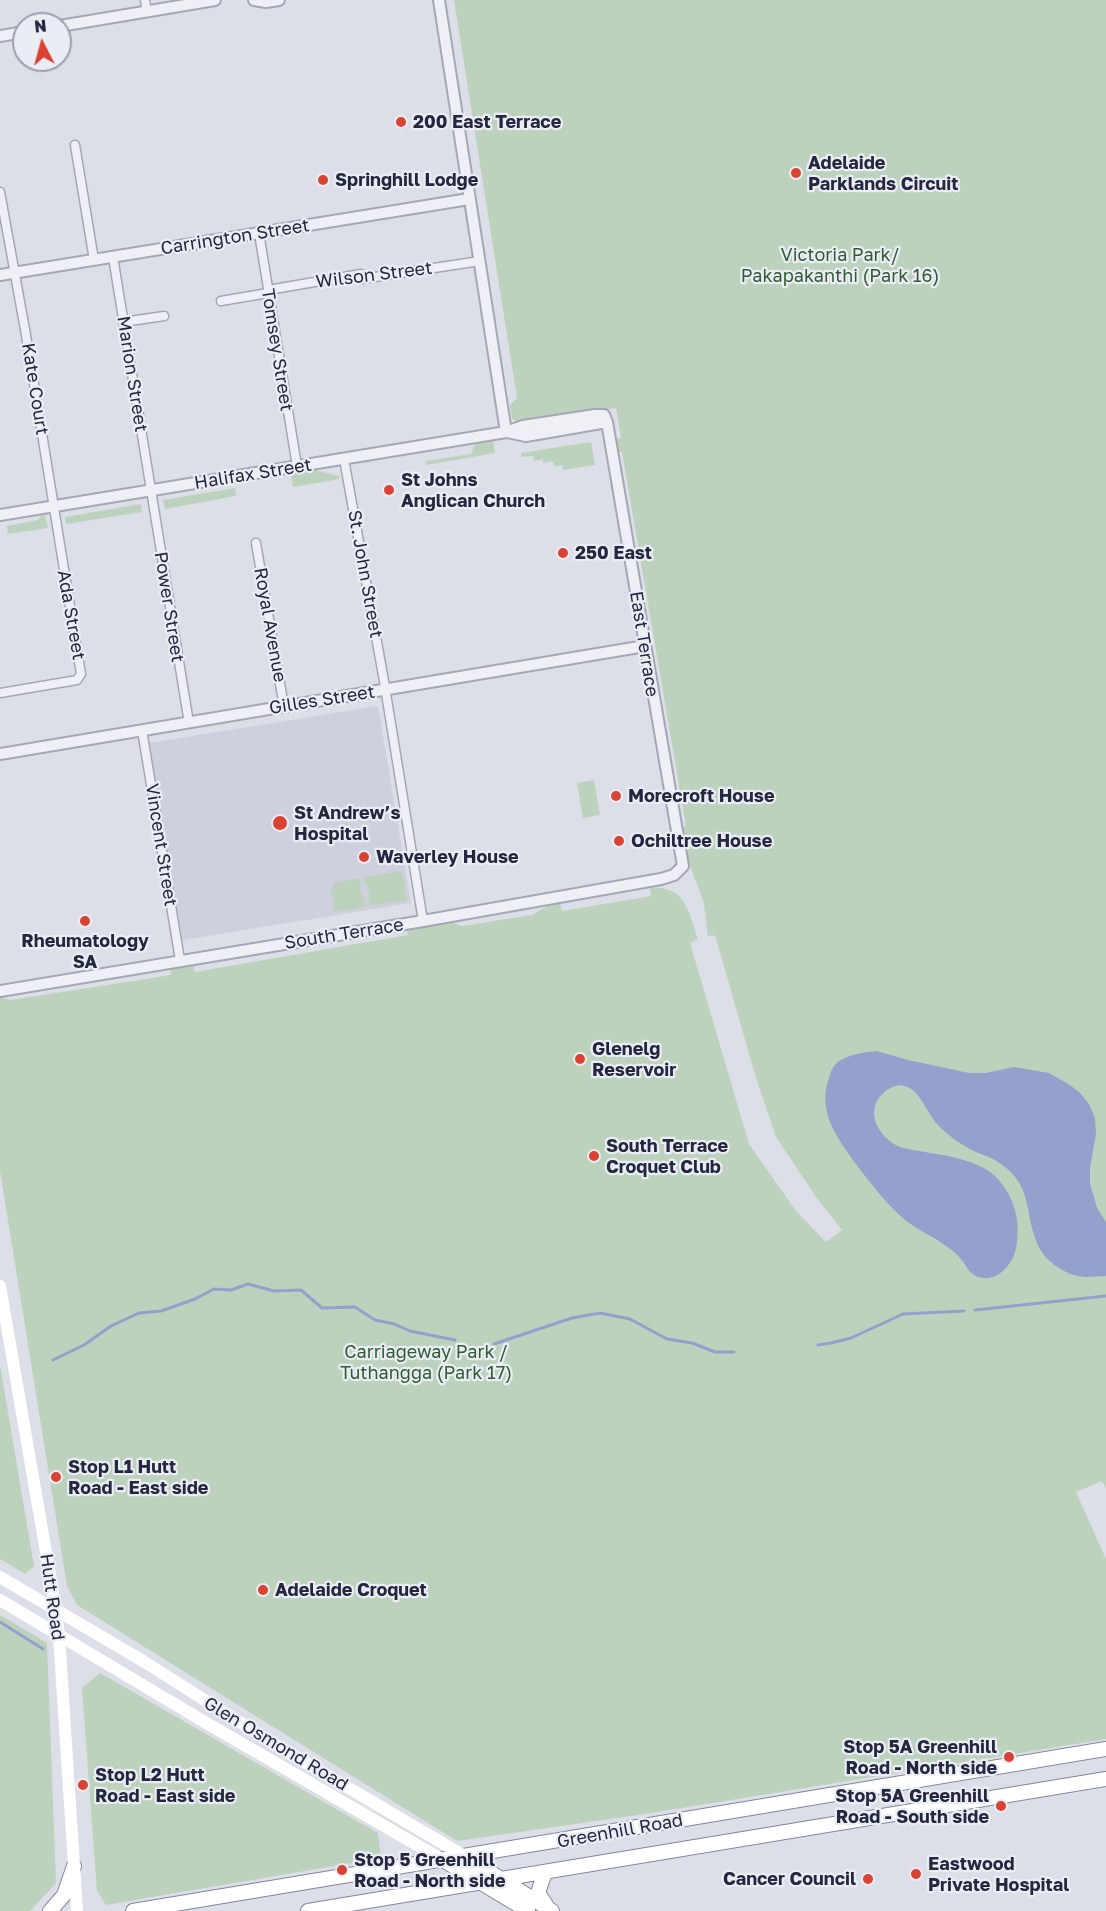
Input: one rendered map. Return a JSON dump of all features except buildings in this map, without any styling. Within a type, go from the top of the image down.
[{"type":"highway","name":"Greenhill Road","points":[[133,1911],[214,1904],[443,1860],[1106,1749]]},
{"type":"highway","name":"Greenhill Road","points":[[308,1911],[345,1908],[502,1879],[1106,1779]]},
{"type":"highway","name":"Glen Osmond Road","points":[[466,1857],[551,1910]]},
{"type":"highway","name":"Glen Osmond Road","points":[[443,1860],[528,1911]]},
{"type":"highway","points":[[50,1911],[64,1895],[74,1866]]},
{"type":"highway","points":[[545,1872],[538,1893],[551,1910]]},
{"type":"main road","name":"Hutt Road","points":[[0,1286],[56,1610],[77,1911]]},
{"type":"main road","name":"Glen Osmond Road","points":[[0,1577],[143,1661],[274,1744],[466,1857]]},
{"type":"main road","name":"Glen Osmond Road","points":[[0,1600],[443,1860]]},
{"type":"street","points":[[72,23],[146,6],[215,0]]},
{"type":"street","points":[[254,0],[266,2],[279,0]]},
{"type":"street","points":[[439,0],[506,432]]},
{"type":"street","points":[[75,145],[94,260]]},
{"type":"street","name":"Kate Court","points":[[0,192],[53,507]]},
{"type":"street","name":"Carrington Street","points":[[0,275],[470,199]]},
{"type":"street","name":"Tomsey Street","points":[[259,233],[297,466]]},
{"type":"street","name":"Marion Street","points":[[113,257],[150,490]]},
{"type":"street","name":"Wilson Street","points":[[221,301],[361,274],[362,279],[480,261]]},
{"type":"street","points":[[123,322],[164,316]]},
{"type":"street","name":"East Terrace","points":[[506,432],[523,426],[595,415],[604,415],[608,422],[683,866]]},
{"type":"street","name":"Halifax Street","points":[[0,515],[506,432]]},
{"type":"street","name":"St. John Street","points":[[344,459],[423,921]]},
{"type":"street","name":"Power Street","points":[[150,490],[189,723]]},
{"type":"street","name":"Ada Street","points":[[0,693],[77,680],[81,674],[53,507]]},
{"type":"street","name":"Royal Avenue","points":[[256,543],[284,707]]},
{"type":"street","name":"Gilles Street","points":[[1,751],[189,723],[645,646]]},
{"type":"street","name":"Vincent Street","points":[[142,730],[180,960]]},
{"type":"street","name":"South Terrace","points":[[0,991],[661,879],[674,875],[683,866]]},
{"type":"shaded area","name":"St Andrew’s Hospital","points":[[378,706],[411,903],[182,940],[149,743]]},
{"type":"green space","points":[[454,0],[1106,0],[1106,1488],[1102,1481],[1076,1492],[1106,1559],[1106,1739],[645,1814],[457,1841],[77,1605],[67,1586],[0,1171],[0,997],[11,1000],[171,975],[170,967],[192,963],[195,972],[408,935],[407,928],[447,921],[462,926],[532,915],[551,904],[560,903],[562,911],[651,896],[650,888],[662,888],[671,891],[684,902],[692,920],[698,939],[690,943],[749,1144],[796,1211],[826,1242],[842,1230],[816,1197],[776,1137],[756,1078],[715,935],[708,937],[704,903],[688,861],[683,827],[686,826],[622,452],[618,452],[616,439],[621,438],[616,408],[519,423],[512,418],[510,405],[517,398]]},
{"type":"green space","points":[[493,441],[495,453],[426,465],[426,461],[471,454],[475,444]]},
{"type":"green space","points":[[591,442],[595,465],[563,470],[562,465],[554,466],[553,461],[543,463],[543,459],[534,461],[533,456],[521,457],[521,453]]},
{"type":"green space","points":[[315,470],[339,476],[339,479],[293,487],[291,474]]},
{"type":"green space","points":[[235,488],[236,496],[165,509],[163,500]]},
{"type":"green space","points":[[141,504],[142,512],[66,524],[65,517]]},
{"type":"green space","points":[[45,515],[48,528],[8,534],[7,526],[38,520]]},
{"type":"green space","points":[[594,780],[600,815],[583,818],[577,783]]},
{"type":"green space","points":[[402,871],[407,900],[370,906],[368,895],[370,888],[365,883],[364,877]]},
{"type":"green space","points":[[360,878],[359,890],[365,907],[335,912],[331,890],[334,883]]},
{"type":"green space","points":[[0,1365],[34,1566],[25,1574],[0,1559]]},
{"type":"green space","points":[[0,1615],[47,1643],[56,1883],[30,1911],[0,1911]]},
{"type":"green space","points":[[100,1673],[378,1833],[381,1858],[106,1905],[97,1891],[82,1688]]},
{"type":"water","points":[[877,1051],[969,1073],[986,1073],[1014,1067],[1049,1073],[1080,1093],[1089,1104],[1095,1118],[1096,1134],[1090,1168],[1090,1183],[1097,1208],[1106,1222],[1106,1276],[1078,1276],[1048,1260],[1037,1243],[1025,1197],[1016,1178],[995,1160],[967,1147],[946,1133],[933,1119],[915,1092],[903,1085],[887,1090],[879,1097],[874,1113],[879,1129],[900,1147],[965,1160],[989,1171],[998,1179],[1012,1201],[1017,1217],[1018,1233],[1014,1255],[1007,1267],[996,1276],[978,1277],[952,1250],[909,1223],[893,1208],[846,1151],[833,1128],[825,1104],[829,1078],[836,1063],[854,1055]]},
{"type":"waterway","points":[[53,1360],[84,1345],[111,1326],[139,1313],[161,1311],[195,1299],[214,1289],[231,1290],[248,1284],[274,1291],[301,1290],[322,1308],[355,1307],[375,1320],[394,1324],[410,1331],[455,1340]]},
{"type":"waterway","points":[[975,1310],[1106,1296]]},
{"type":"waterway","points":[[818,1345],[851,1338],[903,1314],[964,1311]]},
{"type":"waterway","points":[[494,1344],[572,1318],[600,1313],[630,1319],[667,1339],[692,1343],[715,1352],[734,1352]]},
{"type":"waterway","points":[[0,1622],[43,1649]]},
{"type":"place","name":"200 East Terrace","points":[[401,122]]},
{"type":"place","name":"Adelaide Parklands Circuit","points":[[796,173]]},
{"type":"place","name":"Springhill Lodge","points":[[323,180]]},
{"type":"place","name":"St Johns Anglican Church","points":[[389,490]]},
{"type":"place","name":"250 East","points":[[563,553]]},
{"type":"place","name":"Morecroft House","points":[[616,796]]},
{"type":"place","name":"St Andrew’s Hospital","points":[[280,823]]},
{"type":"place","name":"Ochiltree House","points":[[619,841]]},
{"type":"place","name":"Waverley House","points":[[364,857]]},
{"type":"place","name":"Rheumatology SA","points":[[85,921]]},
{"type":"place","name":"Glenelg Reservoir","points":[[580,1059]]},
{"type":"place","name":"South Terrace Croquet Club","points":[[594,1156]]},
{"type":"place","name":"Stop L1 Hutt Road - East side","points":[[56,1477]]},
{"type":"place","name":"Adelaide Croquet","points":[[263,1590]]},
{"type":"place","name":"Stop 5A Greenhill Road - North side","points":[[1009,1757]]},
{"type":"place","name":"Stop L2 Hutt Road - East side","points":[[83,1785]]},
{"type":"place","name":"Stop 5A Greenhill Road - South side","points":[[1001,1806]]},
{"type":"place","name":"Stop 5 Greenhill Road - North side","points":[[342,1870]]},
{"type":"place","name":"Eastwood Private Hospital","points":[[916,1874]]},
{"type":"place","name":"Cancer Council","points":[[868,1879]]},
{"type":"park label","name":"Victoria Park/ Pakapakanthi (Park 16)","points":[[840,265]]},
{"type":"park label","name":"Carriageway Park / Tuthangga (Park 17)","points":[[426,1362]]}]
